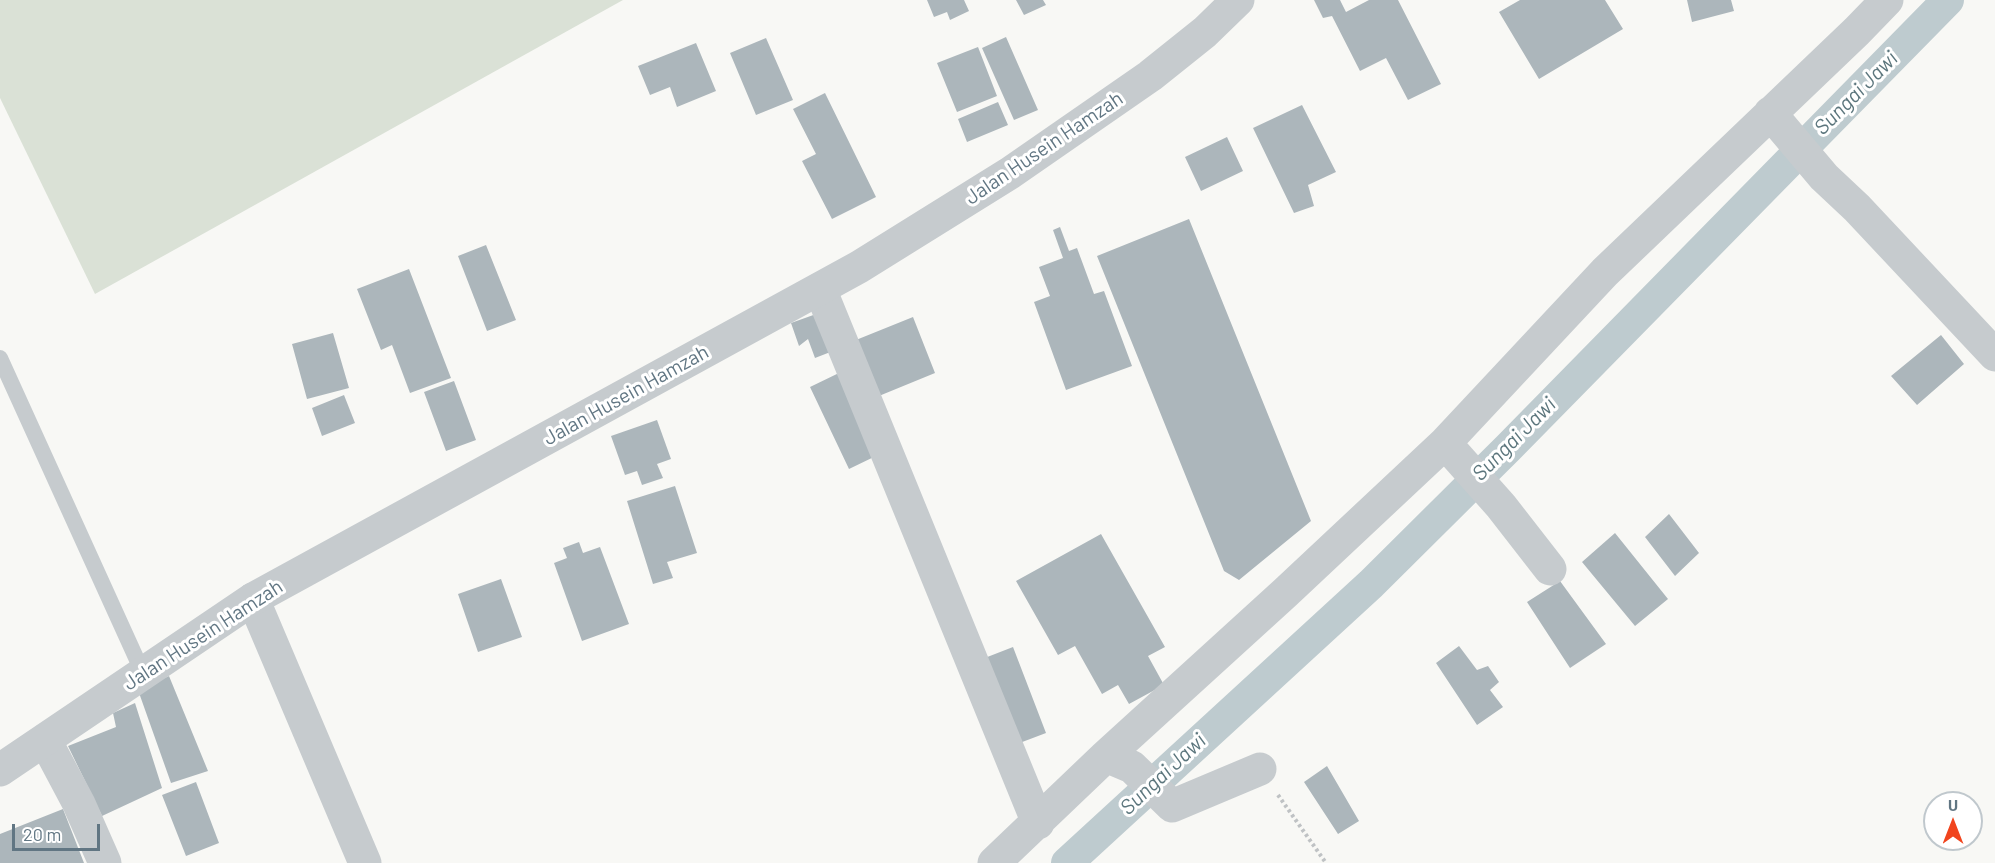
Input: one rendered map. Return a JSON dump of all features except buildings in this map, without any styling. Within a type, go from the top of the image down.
[{"type":"street","name":"Jalan Husein Hamzah","points":[[0,770],[253,598],[859,267],[1010,173],[1150,76],[1205,32],[1238,0]]},
{"type":"street","points":[[1010,858],[1038,823],[1119,762],[1285,593],[1452,450],[1605,272],[1778,121],[1887,0]]},
{"type":"street","points":[[1778,121],[1824,177],[1857,208],[1995,355]]},
{"type":"street","points":[[820,289],[1038,823]]},
{"type":"street","points":[[1452,450],[1501,506],[1550,569]]},
{"type":"street","points":[[253,598],[365,863]]},
{"type":"street","points":[[45,740],[79,804],[105,863]]},
{"type":"street","points":[[1119,762],[1172,806],[1260,769]]},
{"type":"lane","points":[[0,358],[143,673]]},
{"type":"path","points":[[1260,769],[1326,863]]},
{"type":"shaded area","points":[[0,0],[623,0],[95,294],[0,98]]},
{"type":"waterway","name":"Sungai Jawi","points":[[1067,863],[1371,584],[1508,448],[1948,0]]}]
